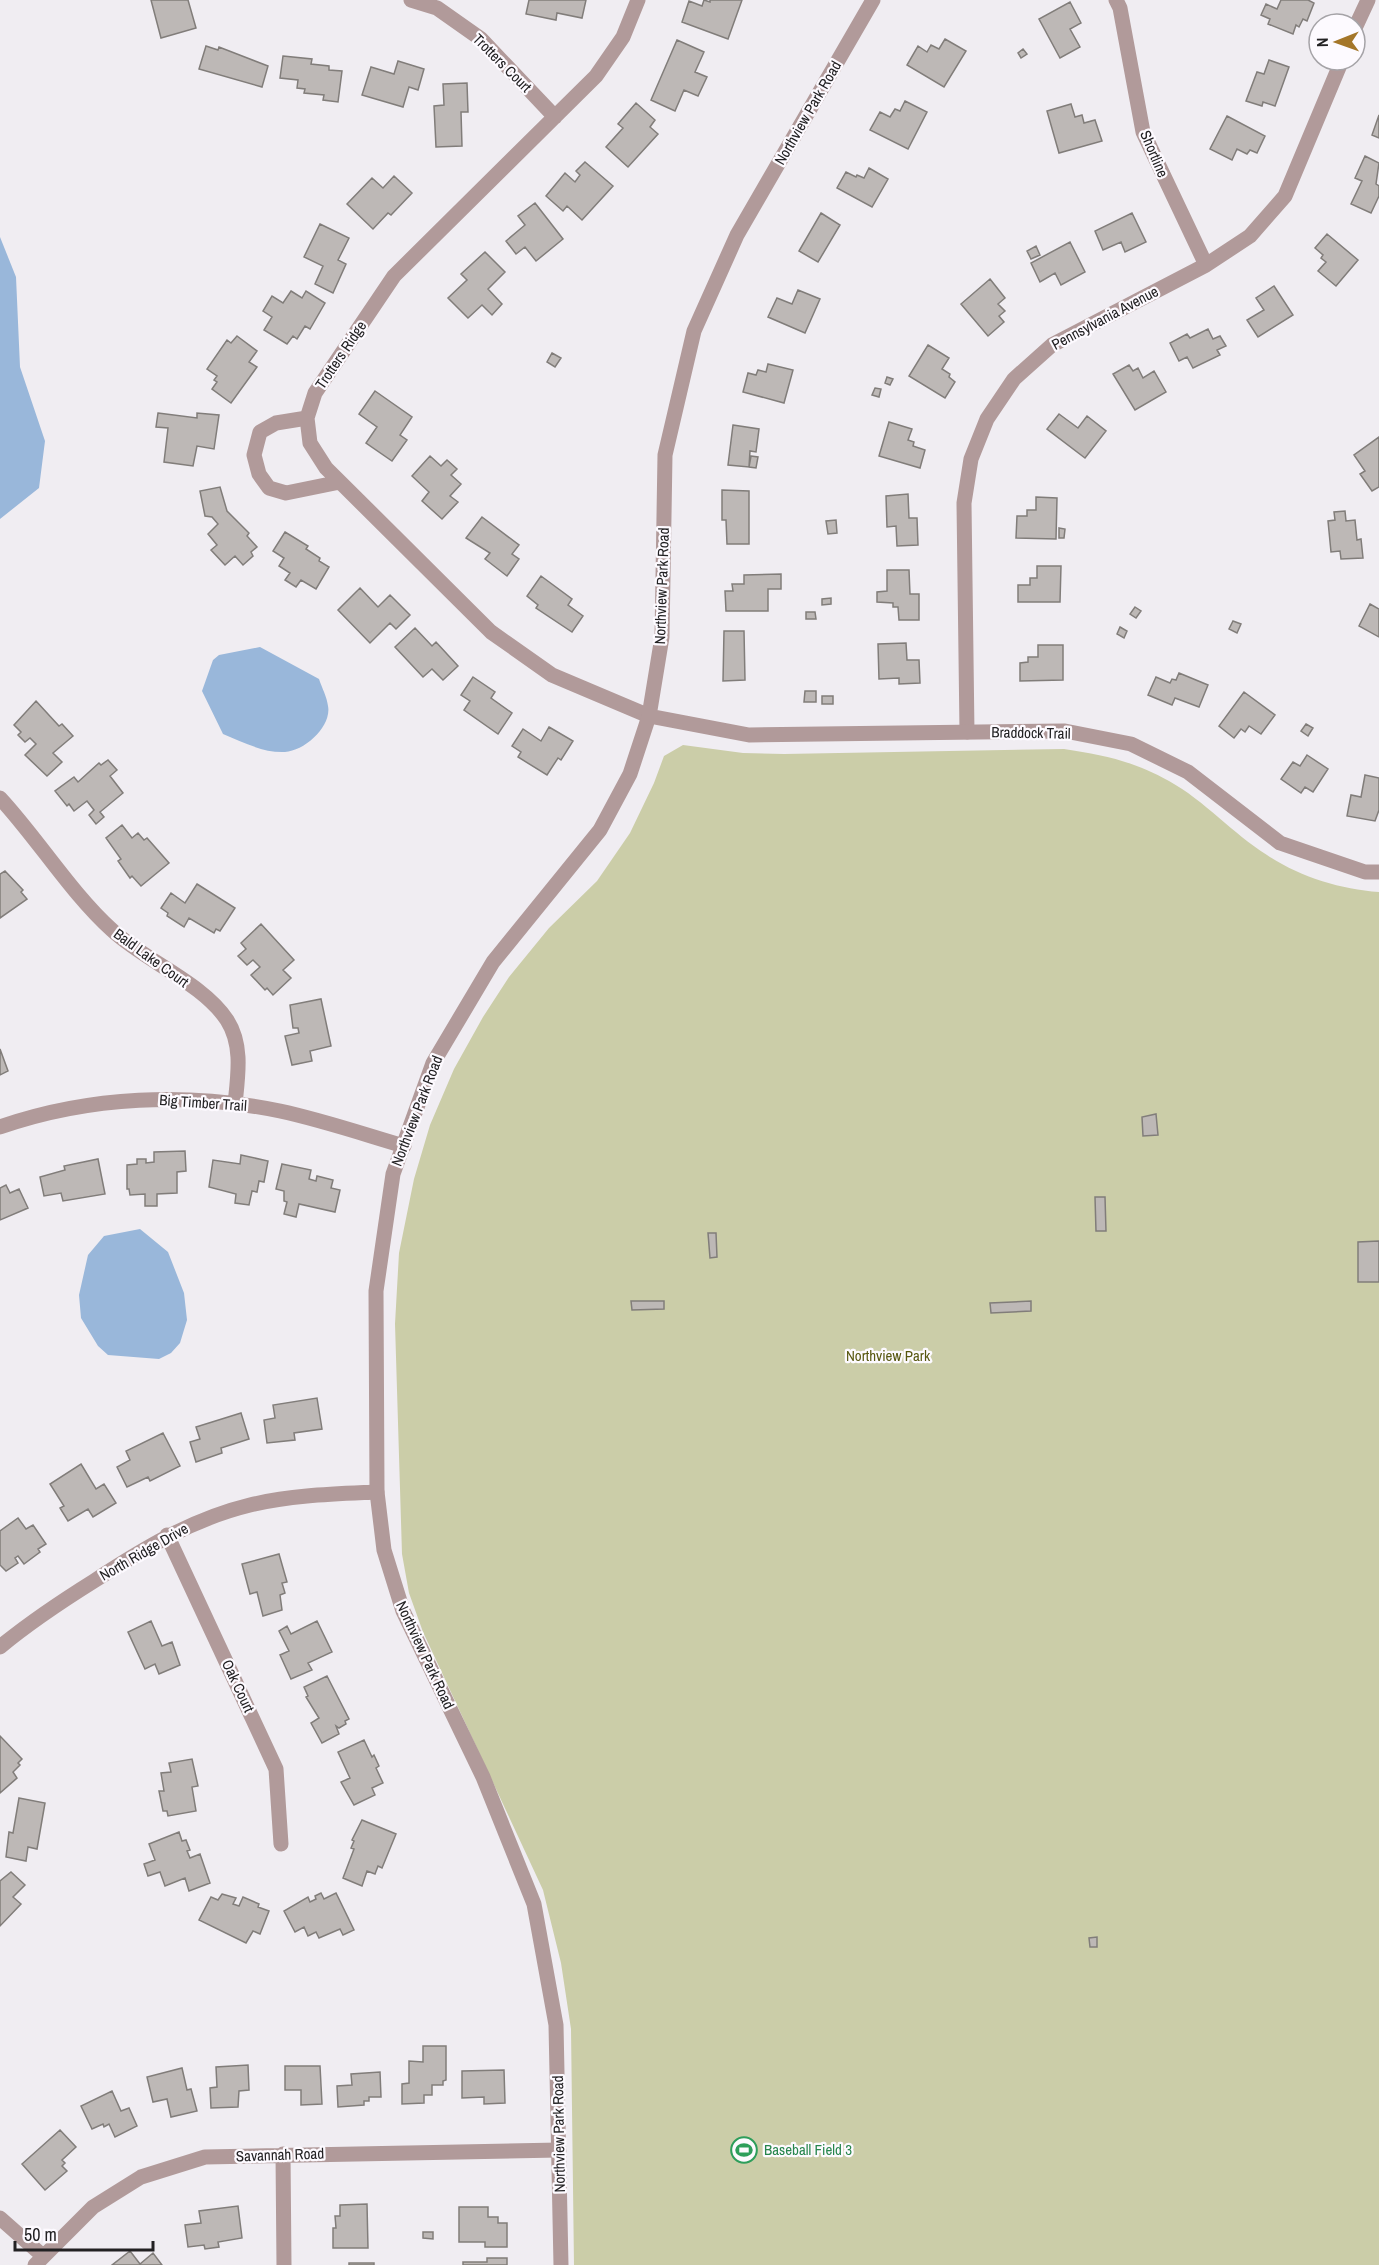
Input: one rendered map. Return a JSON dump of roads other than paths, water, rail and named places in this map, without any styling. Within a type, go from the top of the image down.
[{"type":"street","name":"Trotters Court","points":[[411,0],[437,8],[481,39],[555,117]]},
{"type":"street","name":"Trotters Ridge","points":[[307,418],[315,393],[394,276],[596,76],[623,37],[638,0]]},
{"type":"street","name":"Northview Park Road","points":[[561,2265],[556,2025],[534,1904],[483,1777],[403,1611],[384,1550],[377,1492],[376,1291],[393,1174],[433,1063],[493,962],[600,830],[630,774],[649,716],[662,637],[665,455],[694,332],[737,235],[873,0]]},
{"type":"street","name":"Shortline","points":[[1116,0],[1120,8],[1143,132],[1206,265]]},
{"type":"street","name":"Pennsylvania Avenue","points":[[967,732],[964,502],[971,459],[987,419],[1014,379],[1052,345],[1206,265],[1250,236],[1285,196],[1337,72]]},
{"type":"street","points":[[340,482],[286,493],[269,488],[259,474],[254,455],[260,432],[276,423],[307,418],[310,443],[326,468],[491,632],[552,675],[649,716]]},
{"type":"street","name":"Braddock Trail","points":[[649,716],[749,735],[1065,731],[1131,744],[1188,772],[1281,843],[1365,872],[1379,872]]},
{"type":"street","name":"Bald Lake Court","points":[[0,798],[111,930],[202,994],[219,1010],[232,1029],[238,1051],[240,1063],[235,1104]]},
{"type":"street","name":"Big Timber Trail","points":[[0,1127],[48,1114],[122,1102],[197,1100],[235,1104],[305,1117],[404,1146]]},
{"type":"street","name":"North Ridge Drive","points":[[0,1647],[73,1594],[167,1535],[225,1512],[266,1501],[300,1496],[377,1492]]},
{"type":"street","name":"Oak Court","points":[[167,1535],[276,1769],[280,1844]]},
{"type":"street","name":"Savannah Road","points":[[39,2261],[93,2207],[141,2177],[205,2157],[560,2150]]},
{"type":"street","points":[[283,2154],[284,2265]]},
{"type":"street","points":[[0,2218],[39,2261]]},
{"type":"water","points":[[0,237],[16,277],[20,367],[45,441],[39,488],[0,519]]},
{"type":"water","points":[[260,647],[319,679],[327,699],[328,714],[321,729],[316,736],[293,751],[269,751],[223,734],[202,691],[213,660],[219,655]]},
{"type":"water","points":[[140,1229],[168,1252],[184,1293],[187,1320],[180,1343],[171,1353],[159,1359],[108,1355],[98,1346],[81,1318],[79,1295],[88,1255],[104,1236]]},
{"type":"place","name":"Baseball Field 3","points":[[744,2150]]},
{"type":"park label","name":"Northview Park","points":[[888,1356]]}]
